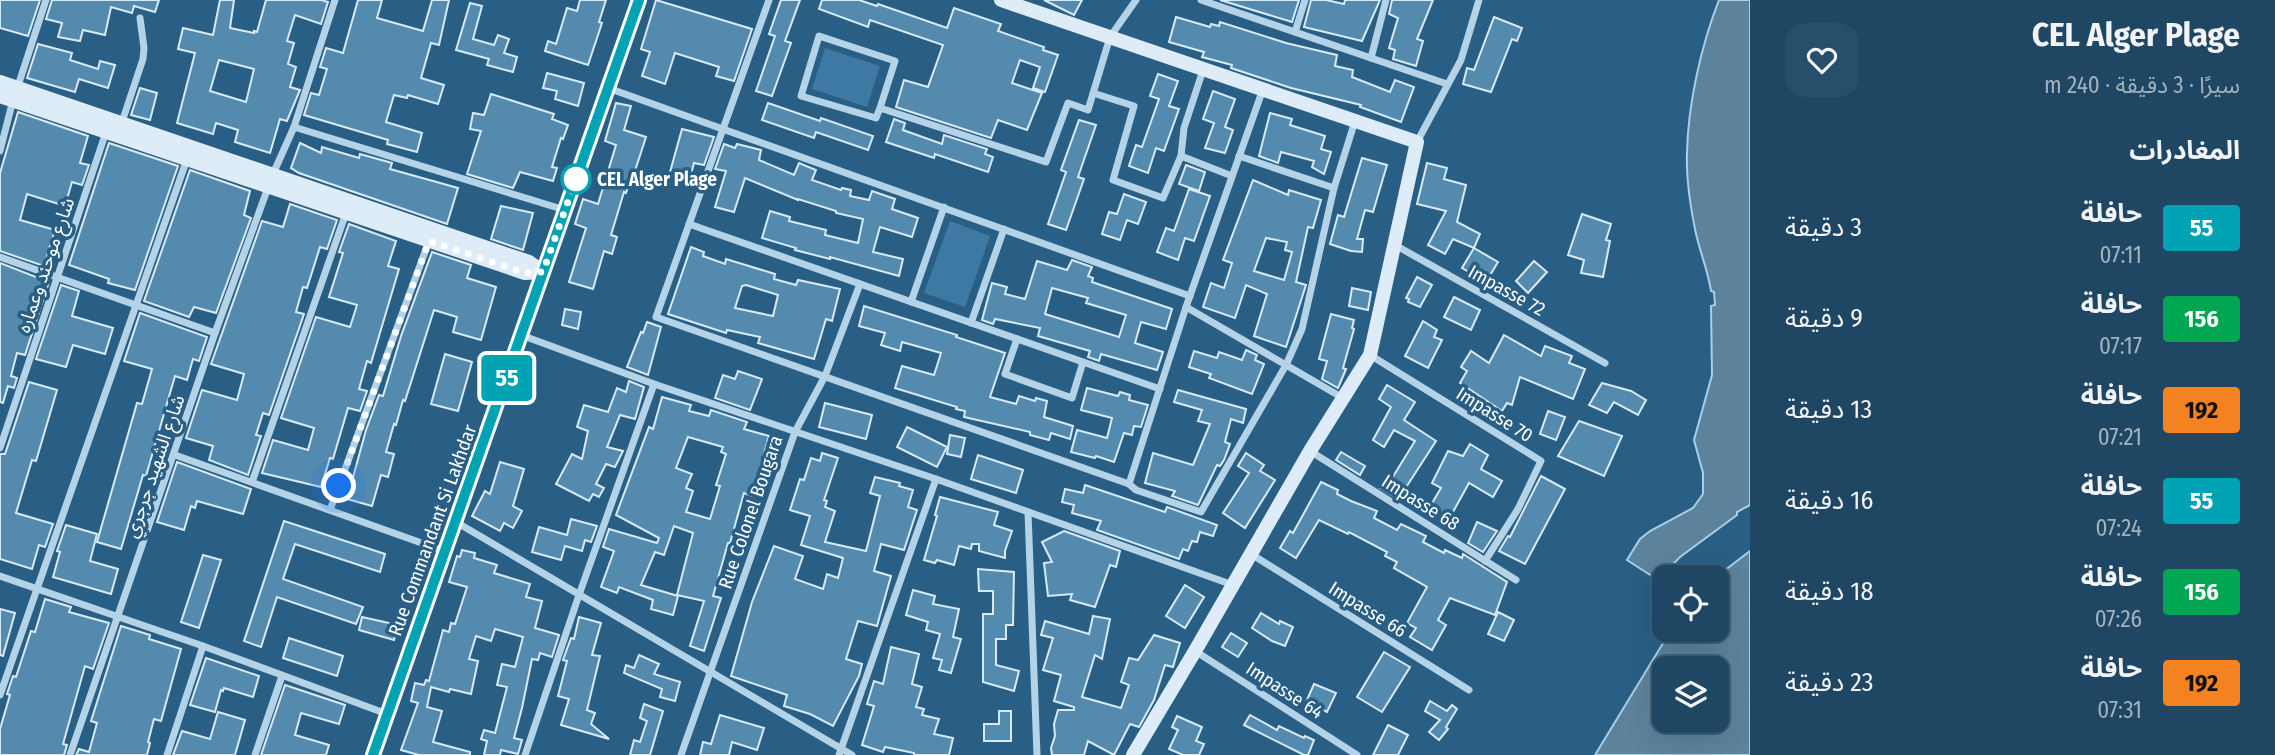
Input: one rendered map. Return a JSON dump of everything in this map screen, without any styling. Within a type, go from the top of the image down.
[{"type":"street","points":[[0,151],[10,95],[46,0]]},
{"type":"street","name":"شارع الشهيد جرجري","points":[[70,755],[215,333],[271,181],[294,127],[335,0]]},
{"type":"street","name":"Rue Commandant Si Lakhdar","points":[[373,755],[639,0]]},
{"type":"street","points":[[769,0],[656,317],[1129,484],[1136,490],[1201,512],[1286,365],[1302,329],[1334,188],[1355,121]]},
{"type":"street","points":[[1001,0],[1417,142]]},
{"type":"street","points":[[880,107],[1046,162],[1068,103],[1088,110],[1110,37],[1136,0]]},
{"type":"street","points":[[1201,0],[1447,84]]},
{"type":"street","points":[[1296,32],[1305,0]]},
{"type":"street","points":[[1371,58],[1386,0]]},
{"type":"street","points":[[1138,753],[1310,451],[1370,355],[1417,142],[1461,60],[1479,0]]},
{"type":"street","points":[[122,122],[143,60],[140,18]]},
{"type":"street","points":[[819,36],[895,61],[880,107],[876,118],[801,96],[819,36]]},
{"type":"street","points":[[1093,93],[1134,106],[1113,180],[1163,198],[1181,156],[1184,128],[1204,69]]},
{"type":"street","points":[[0,82],[10,95],[106,132],[530,262],[543,272]]},
{"type":"street","points":[[608,88],[1190,296]]},
{"type":"street","points":[[1129,484],[1186,307],[1263,89]]},
{"type":"street","points":[[10,95],[122,122],[346,213],[525,273],[543,272]]},
{"type":"street","points":[[294,127],[565,210]]},
{"type":"street","name":"شارع موحند وعماره","points":[[0,448],[106,132]]},
{"type":"street","points":[[1181,156],[1232,176]]},
{"type":"street","points":[[1239,156],[1334,188]]},
{"type":"street","points":[[0,695],[187,159]]},
{"type":"street","points":[[911,302],[944,207]]},
{"type":"street","points":[[252,482],[346,213]]},
{"type":"street","points":[[689,224],[1160,389]]},
{"type":"street","points":[[971,323],[1004,229]]},
{"type":"street","points":[[330,510],[429,241]]},
{"type":"street","name":"Impasse 72","points":[[1394,245],[1605,363]]},
{"type":"street","points":[[0,257],[215,333]]},
{"type":"street","name":"Rue Colonel Bougara","points":[[681,755],[795,432],[825,376],[860,284]]},
{"type":"street","points":[[1186,307],[1343,398]]},
{"type":"street","points":[[521,335],[654,384],[936,479],[1233,585]]},
{"type":"street","points":[[1017,339],[1005,374],[1072,398],[1083,362]]},
{"type":"street","name":"Impasse 70","points":[[1370,355],[1541,461],[1518,509],[1485,561]]},
{"type":"street","points":[[525,755],[654,384]]},
{"type":"street","name":"Impasse 68","points":[[1310,451],[1516,580]]},
{"type":"street","points":[[175,455],[446,551]]},
{"type":"street","points":[[840,751],[936,479]]},
{"type":"street","points":[[1028,512],[1037,755]]},
{"type":"street","points":[[456,522],[840,751],[852,755]]},
{"type":"street","name":"Impasse 66","points":[[1251,554],[1469,690]]},
{"type":"street","points":[[0,576],[387,713]]},
{"type":"street","points":[[167,755],[203,646]]},
{"type":"street","name":"Impasse 64","points":[[1195,651],[1357,755]]},
{"type":"street","points":[[256,755],[282,676]]},
{"type":"shaded area","points":[[1719,0],[1750,0],[1750,505],[1737,512],[1737,515],[1672,565],[1652,565],[1652,576],[1627,560],[1640,539],[1693,508],[1703,494],[1703,473],[1694,440],[1712,375],[1711,306],[1715,305],[1714,292],[1711,291],[1697,237],[1687,162],[1693,95],[1701,56]]},
{"type":"shaded area","points":[[825,48],[880,66],[867,107],[812,89]]},
{"type":"shaded area","points":[[950,221],[990,236],[965,307],[924,293]]},
{"type":"shaded area","points":[[1750,551],[1750,755],[1595,755],[1652,661],[1652,733],[1729,733],[1729,656],[1655,656],[1664,642],[1729,642],[1729,567]]},
{"type":"building","points":[[0,0],[40,0],[28,36],[0,28]]},
{"type":"building","points":[[52,0],[159,0],[155,12],[134,6],[132,13],[111,7],[105,35],[83,30],[80,41],[58,37],[62,23],[46,19]]},
{"type":"building","points":[[220,0],[234,0],[230,28],[254,33],[257,32],[266,0],[328,2],[321,24],[295,15],[287,41],[294,43],[288,64],[296,67],[290,87],[300,90],[287,121],[280,119],[270,153],[235,142],[238,130],[216,123],[213,134],[177,123],[195,53],[178,49],[183,28],[213,35]],"holes":[[[219,60],[254,69],[246,102],[210,91]]]},
{"type":"building","points":[[358,0],[382,0],[377,18],[423,31],[432,0],[449,0],[439,45],[431,43],[421,78],[444,85],[438,104],[408,95],[407,98],[394,95],[386,122],[422,133],[417,152],[387,144],[388,140],[304,115],[311,93],[319,95],[327,69],[320,67],[326,48],[343,53]]},
{"type":"building","points":[[580,0],[606,0],[599,22],[602,23],[588,65],[545,51],[548,41],[556,44],[567,8],[577,11]]},
{"type":"building","points":[[656,0],[752,29],[734,81],[716,76],[719,67],[675,53],[665,84],[642,76],[650,52],[641,49]]},
{"type":"building","points":[[781,0],[800,0],[785,41],[791,43],[772,96],[756,91],[775,36],[769,34]]},
{"type":"building","points":[[822,0],[859,0],[877,6],[878,4],[947,28],[954,8],[1001,24],[998,31],[1044,47],[1043,50],[1058,55],[1045,92],[1033,88],[1040,67],[1020,60],[1012,83],[1042,93],[1027,130],[998,120],[991,138],[896,107],[904,80],[928,87],[943,45],[870,20],[868,27],[819,9]]},
{"type":"building","points":[[1044,0],[1082,0],[1074,15]]},
{"type":"building","points":[[1220,0],[1299,0],[1292,22]]},
{"type":"building","points":[[1311,0],[1344,4],[1345,0],[1380,0],[1362,41],[1304,27]]},
{"type":"building","points":[[1392,0],[1433,0],[1417,39],[1423,41],[1416,66],[1393,59],[1395,50],[1389,48],[1398,18],[1389,14]]},
{"type":"building","points":[[470,3],[482,6],[473,39],[494,45],[498,35],[509,39],[504,53],[517,57],[513,72],[487,65],[489,59],[456,50]]},
{"type":"building","points":[[1176,17],[1210,27],[1211,24],[1219,26],[1220,22],[1286,43],[1337,55],[1335,66],[1353,70],[1352,77],[1390,92],[1395,80],[1414,87],[1401,122],[1360,107],[1361,105],[1291,88],[1231,68],[1232,65],[1202,57],[1204,52],[1169,42]]},
{"type":"building","points":[[1494,17],[1522,28],[1517,41],[1512,39],[1491,92],[1463,84],[1467,68],[1474,70]]},
{"type":"building","points":[[38,44],[72,53],[70,60],[98,69],[100,61],[115,65],[108,88],[79,79],[75,92],[27,78]]},
{"type":"building","points":[[547,73],[584,83],[578,106],[555,99],[557,91],[543,88]]},
{"type":"building","points":[[1158,74],[1178,81],[1169,106],[1179,109],[1164,151],[1156,148],[1148,173],[1129,166],[1136,145],[1142,147],[1159,99],[1150,96]]},
{"type":"building","points":[[140,88],[157,93],[150,120],[131,115]]},
{"type":"building","points":[[1213,91],[1235,99],[1225,127],[1233,130],[1225,153],[1205,148],[1214,123],[1203,119]]},
{"type":"building","points":[[491,94],[554,114],[552,119],[568,125],[552,167],[557,168],[553,181],[520,172],[513,188],[467,174],[481,131],[470,129],[473,113],[484,115]]},
{"type":"building","points":[[616,103],[631,106],[624,130],[646,137],[635,171],[640,172],[635,186],[629,184],[626,193],[624,192],[611,235],[617,237],[612,254],[604,251],[593,289],[569,282],[586,228],[575,224],[583,199],[598,204],[616,145],[605,141]]},
{"type":"building","points":[[768,103],[873,136],[868,150],[816,132],[814,138],[762,120]]},
{"type":"building","points":[[18,112],[88,136],[80,163],[89,165],[82,185],[72,182],[65,206],[27,194],[20,220],[55,230],[44,266],[0,251],[0,173]]},
{"type":"building","points":[[1270,113],[1292,119],[1290,125],[1325,136],[1321,149],[1331,152],[1324,174],[1312,167],[1314,161],[1281,152],[1278,163],[1259,156]]},
{"type":"building","points":[[894,119],[905,123],[903,130],[942,144],[944,135],[987,149],[985,154],[993,157],[988,172],[935,154],[934,158],[886,142]]},
{"type":"building","points":[[1079,120],[1096,125],[1078,177],[1084,179],[1066,230],[1048,224],[1066,172],[1061,170]]},
{"type":"building","points":[[682,129],[714,137],[704,165],[694,163],[690,178],[670,172]]},
{"type":"building","points":[[109,143],[178,166],[135,290],[108,283],[109,279],[69,265]]},
{"type":"building","points":[[300,143],[321,153],[322,147],[359,158],[360,154],[392,163],[390,169],[458,188],[447,224],[299,173],[291,168]]},
{"type":"building","points":[[724,144],[735,148],[737,144],[761,150],[759,160],[794,175],[799,163],[816,170],[812,180],[841,190],[851,190],[850,196],[869,200],[872,191],[895,199],[892,209],[918,218],[912,237],[880,227],[873,252],[903,259],[899,276],[795,250],[796,248],[762,238],[770,211],[790,217],[789,221],[826,230],[825,235],[858,243],[863,219],[798,200],[745,178],[734,212],[715,207],[726,171],[715,169]]},
{"type":"building","points":[[1362,158],[1387,165],[1373,212],[1365,210],[1357,239],[1363,239],[1362,252],[1330,244],[1338,215],[1344,217]]},
{"type":"building","points":[[1427,163],[1447,168],[1444,179],[1466,185],[1457,222],[1480,234],[1474,248],[1453,239],[1445,254],[1428,245],[1446,211],[1417,204]]},
{"type":"building","points":[[1186,165],[1205,172],[1199,191],[1179,184]]},
{"type":"building","points":[[190,170],[250,191],[244,215],[251,218],[216,313],[194,307],[189,317],[144,301]]},
{"type":"building","points":[[1253,180],[1288,195],[1289,190],[1321,200],[1313,228],[1308,227],[1296,282],[1306,285],[1286,347],[1254,336],[1267,294],[1246,285],[1235,318],[1203,307],[1211,283],[1224,288],[1232,263],[1223,260]],"holes":[[[1266,238],[1287,242],[1285,250],[1292,252],[1284,280],[1254,271]]]},
{"type":"building","points":[[1189,189],[1210,196],[1194,241],[1185,238],[1178,260],[1157,252],[1166,228],[1174,231]]},
{"type":"building","points":[[1124,194],[1146,202],[1138,224],[1127,220],[1120,240],[1102,234],[1109,212],[1117,214]]},
{"type":"building","points":[[290,204],[337,220],[327,249],[320,247],[307,288],[303,287],[296,312],[304,314],[269,415],[263,413],[256,435],[261,436],[248,475],[209,460],[213,446],[186,438],[202,390],[237,400],[244,374],[211,364],[262,221],[283,227]]},
{"type":"building","points":[[501,206],[533,213],[523,250],[491,239]]},
{"type":"building","points":[[1582,214],[1611,224],[1606,240],[1610,241],[1603,277],[1581,273],[1584,260],[1568,255]]},
{"type":"building","points":[[349,224],[396,241],[388,266],[399,269],[371,363],[367,361],[359,389],[367,391],[360,411],[348,408],[333,459],[330,458],[321,487],[262,473],[273,440],[308,450],[314,428],[281,418],[316,317],[350,327],[357,305],[329,297],[343,253],[339,252]]},
{"type":"building","points":[[691,247],[704,252],[703,256],[725,264],[726,259],[775,274],[774,279],[796,285],[798,280],[840,289],[832,321],[826,319],[814,359],[758,343],[760,337],[727,330],[726,333],[668,314]],"holes":[[[742,286],[778,295],[773,316],[735,308]]]},
{"type":"building","points":[[1474,248],[1498,262],[1486,282],[1462,268]]},
{"type":"building","points":[[432,252],[471,265],[467,278],[496,287],[481,340],[453,332],[457,317],[434,310],[386,452],[394,454],[388,477],[381,475],[372,506],[347,499],[366,430],[379,395],[383,396],[401,336]]},
{"type":"building","points":[[1072,260],[1092,267],[1088,276],[1093,278],[1092,282],[1172,309],[1166,329],[1141,322],[1135,343],[1163,352],[1157,370],[1101,354],[1099,361],[1088,357],[1090,351],[1038,336],[1040,328],[995,319],[993,324],[982,320],[992,283],[1007,287],[1005,294],[1025,299],[1037,261],[1067,270]],"holes":[[[1052,288],[1088,298],[1086,303],[1126,315],[1119,337],[1045,314]]]},
{"type":"building","points":[[1534,261],[1547,272],[1528,293],[1516,281]]},
{"type":"building","points":[[0,263],[49,282],[25,355],[17,353],[11,376],[17,378],[14,388],[8,386],[3,403],[0,402]]},
{"type":"building","points":[[1417,277],[1432,285],[1420,307],[1408,302],[1409,299],[1406,298]]},
{"type":"building","points":[[61,285],[79,291],[72,316],[113,328],[105,354],[73,345],[66,367],[36,359]]},
{"type":"building","points":[[1352,288],[1371,292],[1368,310],[1349,306]]},
{"type":"building","points":[[1454,297],[1480,310],[1471,330],[1444,317]]},
{"type":"building","points":[[864,306],[1005,353],[990,397],[1016,404],[1019,396],[1035,401],[1036,398],[1047,401],[1044,417],[1073,426],[1070,439],[1051,433],[1049,440],[1030,435],[1030,432],[964,417],[965,411],[956,409],[957,407],[895,388],[902,366],[934,375],[941,353],[902,342],[900,351],[881,345],[885,333],[859,326]]},
{"type":"building","points":[[565,309],[581,312],[578,329],[562,325]]},
{"type":"building","points":[[140,313],[207,337],[199,361],[193,359],[187,380],[175,376],[146,476],[143,475],[121,549],[97,542],[137,403],[142,404],[152,369],[124,361]]},
{"type":"building","points":[[1331,314],[1354,320],[1343,368],[1346,369],[1338,388],[1322,379],[1327,361],[1319,359]]},
{"type":"building","points":[[1423,321],[1437,330],[1434,337],[1442,340],[1428,368],[1405,356]]},
{"type":"building","points":[[647,322],[661,327],[648,375],[627,367]]},
{"type":"building","points":[[1504,335],[1541,356],[1545,346],[1572,356],[1569,363],[1585,369],[1573,399],[1520,377],[1512,405],[1507,403],[1502,411],[1460,383],[1467,371],[1461,367],[1471,351],[1489,363]]},
{"type":"building","points":[[1246,350],[1257,355],[1255,360],[1264,364],[1252,394],[1209,378],[1211,374],[1189,367],[1194,351],[1217,358],[1219,352],[1242,360]]},
{"type":"building","points":[[445,354],[472,362],[458,411],[431,404]]},
{"type":"building","points":[[738,371],[762,379],[750,410],[715,398],[723,375],[735,379]]},
{"type":"building","points":[[629,381],[644,387],[635,419],[620,415],[607,447],[623,451],[615,467],[606,464],[596,484],[604,488],[599,497],[593,494],[589,501],[556,484],[572,454],[582,459],[588,431],[577,427],[584,405],[608,412],[617,388],[626,392]]},
{"type":"building","points":[[29,382],[57,390],[36,461],[32,460],[16,513],[53,524],[45,547],[39,545],[32,569],[0,559],[0,454],[5,454]]},
{"type":"building","points":[[1602,383],[1631,391],[1646,400],[1638,415],[1614,402],[1607,413],[1589,405]]},
{"type":"building","points":[[1387,385],[1415,402],[1404,420],[1436,441],[1400,500],[1380,488],[1384,481],[1389,483],[1415,441],[1394,430],[1384,447],[1373,440],[1391,407],[1379,399]]},
{"type":"building","points":[[1087,388],[1118,396],[1120,392],[1130,395],[1129,400],[1148,405],[1141,427],[1134,426],[1132,435],[1124,433],[1114,462],[1071,452],[1077,430],[1107,438],[1112,418],[1081,410]]},
{"type":"building","points":[[1178,390],[1246,409],[1243,423],[1231,419],[1225,442],[1230,444],[1224,460],[1220,466],[1217,465],[1198,505],[1172,496],[1175,491],[1145,483],[1153,453],[1193,465],[1210,424],[1198,421],[1202,410],[1174,402]]},
{"type":"building","points":[[662,397],[691,405],[689,411],[709,416],[711,410],[747,422],[744,429],[769,436],[752,496],[744,493],[728,543],[713,596],[721,598],[704,651],[690,646],[704,601],[677,595],[693,533],[674,526],[664,555],[655,552],[641,585],[678,596],[673,615],[651,609],[653,600],[619,587],[617,593],[601,587],[614,551],[603,547],[609,529],[657,543],[659,538],[616,515],[649,427],[653,429]],"holes":[[[688,437],[723,447],[721,452],[726,454],[716,485],[720,486],[710,519],[686,512],[693,491],[686,488],[692,474],[676,468]]]},
{"type":"building","points":[[825,403],[872,415],[866,439],[819,427]]},
{"type":"building","points":[[1548,411],[1565,417],[1556,440],[1540,434]]},
{"type":"building","points":[[1579,421],[1622,436],[1604,476],[1558,456]]},
{"type":"building","points":[[907,427],[947,447],[937,467],[897,447]]},
{"type":"building","points":[[950,435],[965,438],[961,457],[947,454]]},
{"type":"building","points":[[1470,444],[1488,455],[1481,469],[1502,481],[1493,497],[1469,483],[1448,521],[1428,510],[1441,488],[1432,483],[1448,451],[1463,456]]},
{"type":"building","points":[[1341,452],[1365,466],[1360,475],[1336,460]]},
{"type":"building","points":[[822,453],[838,458],[824,500],[827,501],[825,507],[835,511],[825,542],[866,551],[880,496],[870,493],[875,477],[900,483],[899,486],[913,490],[908,507],[917,510],[904,550],[881,544],[874,571],[891,576],[877,626],[858,621],[846,659],[862,664],[859,676],[833,726],[810,714],[784,706],[787,695],[731,676],[752,602],[774,546],[803,556],[795,579],[823,589],[827,574],[838,578],[843,558],[801,545],[810,516],[790,510],[800,479],[804,480],[811,458],[820,461]]},
{"type":"building","points":[[1246,453],[1264,465],[1260,471],[1275,480],[1245,528],[1223,513],[1249,473],[1238,466]]},
{"type":"building","points":[[978,455],[1023,470],[1016,493],[971,479]]},
{"type":"building","points":[[177,462],[251,489],[243,514],[197,501],[195,508],[191,506],[184,530],[157,522]]},
{"type":"building","points":[[500,462],[524,469],[513,506],[522,511],[513,528],[504,523],[500,531],[472,516],[485,491],[490,494]]},
{"type":"building","points":[[1541,476],[1565,489],[1525,564],[1499,551],[1508,536],[1510,537]]},
{"type":"building","points":[[1321,482],[1338,490],[1337,494],[1377,511],[1374,518],[1397,530],[1401,524],[1426,536],[1423,542],[1444,553],[1445,550],[1462,558],[1463,554],[1507,582],[1495,615],[1450,598],[1438,620],[1446,625],[1432,650],[1410,637],[1416,628],[1407,623],[1427,587],[1394,568],[1397,562],[1385,556],[1387,552],[1319,520],[1296,558],[1280,548],[1290,531],[1293,533]]},
{"type":"building","points":[[1085,485],[1165,512],[1167,507],[1217,525],[1213,536],[1200,532],[1197,542],[1192,541],[1188,551],[1183,549],[1179,559],[1097,530],[1101,521],[1072,513],[1074,505],[1062,502],[1065,489],[1083,493]]},
{"type":"building","points":[[940,497],[998,512],[994,525],[1012,531],[1005,558],[979,551],[979,544],[972,544],[971,549],[959,546],[954,565],[937,560],[935,563],[924,560]]},
{"type":"building","points":[[571,519],[597,526],[591,542],[585,540],[582,551],[565,546],[561,560],[532,552],[539,527],[567,535]]},
{"type":"building","points":[[284,521],[385,554],[380,572],[295,544],[283,579],[363,607],[356,624],[277,597],[261,647],[244,641]]},
{"type":"building","points":[[1477,522],[1497,531],[1483,552],[1468,543]]},
{"type":"building","points":[[66,525],[97,534],[90,561],[118,569],[111,594],[53,577],[60,552],[57,551]]},
{"type":"building","points":[[1064,531],[1120,551],[1116,567],[1110,565],[1095,607],[1070,600],[1072,594],[1048,596],[1044,563],[1052,562],[1042,542]]},
{"type":"building","points":[[462,550],[475,553],[474,558],[497,565],[494,573],[530,584],[526,597],[542,601],[535,628],[559,635],[552,657],[540,653],[538,660],[532,659],[514,738],[522,740],[518,754],[501,750],[500,755],[484,755],[487,741],[481,739],[484,730],[495,733],[507,687],[497,685],[502,664],[515,667],[523,637],[495,629],[491,641],[476,636],[469,659],[478,661],[471,694],[431,687],[427,707],[442,711],[433,742],[470,752],[470,755],[419,755],[401,750],[418,703],[411,701],[415,683],[424,685],[426,680],[429,681],[443,630],[449,632],[451,623],[455,624],[467,587],[449,582],[457,556],[460,557]]},
{"type":"building","points":[[203,555],[221,560],[199,628],[181,622]]},
{"type":"building","points":[[978,569],[1014,572],[1013,625],[1006,625],[1006,639],[996,639],[996,665],[1019,671],[1014,691],[983,682],[983,614],[993,614],[993,591],[979,591]]},
{"type":"building","points":[[1185,585],[1204,597],[1185,628],[1166,616]]},
{"type":"building","points":[[913,590],[935,596],[933,604],[959,609],[953,637],[961,639],[951,673],[939,670],[942,660],[933,658],[940,634],[926,630],[928,622],[906,615]]},
{"type":"building","points":[[45,599],[71,607],[69,612],[109,623],[93,669],[85,666],[63,744],[67,745],[64,755],[0,755],[0,729],[10,695],[7,694],[13,676],[16,677],[31,631],[35,632]]},
{"type":"building","points":[[0,609],[15,613],[3,656],[0,655]]},
{"type":"building","points":[[1498,612],[1514,620],[1504,641],[1488,634]]},
{"type":"building","points":[[1261,613],[1279,624],[1280,621],[1293,627],[1285,646],[1252,628]]},
{"type":"building","points":[[1093,616],[1110,619],[1102,659],[1095,655],[1082,697],[1121,708],[1129,685],[1121,682],[1129,658],[1138,660],[1154,635],[1180,643],[1173,667],[1165,665],[1154,700],[1139,727],[1130,724],[1114,755],[1088,741],[1084,755],[1052,755],[1054,724],[1058,710],[1074,710],[1074,707],[1054,701],[1061,675],[1043,670],[1053,638],[1041,635],[1045,621],[1089,634]]},
{"type":"building","points":[[362,617],[398,625],[394,640],[359,630]]},
{"type":"building","points":[[579,617],[601,623],[592,655],[600,656],[587,710],[595,713],[591,724],[609,739],[561,725],[569,699],[558,696],[567,661],[563,660],[571,638],[574,639]]},
{"type":"building","points":[[121,626],[150,635],[149,639],[181,649],[161,721],[154,719],[147,755],[76,755],[79,749],[89,752],[97,723],[91,721]]},
{"type":"building","points":[[1231,633],[1247,643],[1238,657],[1222,647]]},
{"type":"building","points":[[289,638],[343,656],[337,676],[283,658]]},
{"type":"building","points":[[891,647],[919,654],[912,684],[922,687],[916,707],[924,709],[922,715],[939,719],[934,734],[953,738],[949,755],[914,755],[885,747],[883,752],[862,745],[874,706],[867,704],[874,681],[883,684]]},
{"type":"building","points":[[1384,652],[1410,667],[1382,712],[1357,697]]},
{"type":"building","points":[[639,655],[659,664],[654,674],[680,682],[675,701],[660,697],[662,689],[624,673],[626,665],[634,668]]},
{"type":"building","points":[[206,658],[259,676],[253,697],[224,688],[221,690],[215,712],[190,705]]},
{"type":"building","points":[[1314,684],[1336,693],[1327,712],[1306,702]]},
{"type":"building","points":[[285,685],[345,705],[339,724],[301,713],[295,735],[329,745],[326,755],[261,755]]},
{"type":"building","points":[[1430,701],[1447,711],[1452,705],[1457,709],[1446,727],[1448,729],[1439,740],[1429,732],[1440,720],[1425,711]]},
{"type":"building","points":[[644,704],[663,711],[650,755],[630,755],[634,740],[640,742],[647,721],[640,718]]},
{"type":"building","points":[[999,711],[1011,711],[1011,741],[984,741],[984,724],[999,724]]},
{"type":"building","points":[[218,712],[245,720],[235,755],[173,755],[182,731],[210,739]]},
{"type":"building","points":[[720,715],[764,728],[757,750],[732,742],[729,755],[700,755],[703,742],[711,744]]},
{"type":"building","points":[[1250,715],[1277,730],[1279,726],[1314,740],[1308,755],[1244,725]]},
{"type":"building","points":[[1177,716],[1202,727],[1196,741],[1204,744],[1199,755],[1183,755],[1169,749],[1178,730],[1172,727]]},
{"type":"building","points":[[1388,725],[1408,735],[1398,755],[1373,755]]},
{"type":"bus line","name":"55","points":[[373,755],[639,0]]},
{"type":"place","name":"CEL Alger Plage","points":[[576,179]]},
{"type":"route","points":[[339,486],[429,241],[525,273],[543,272],[576,179]]}]
